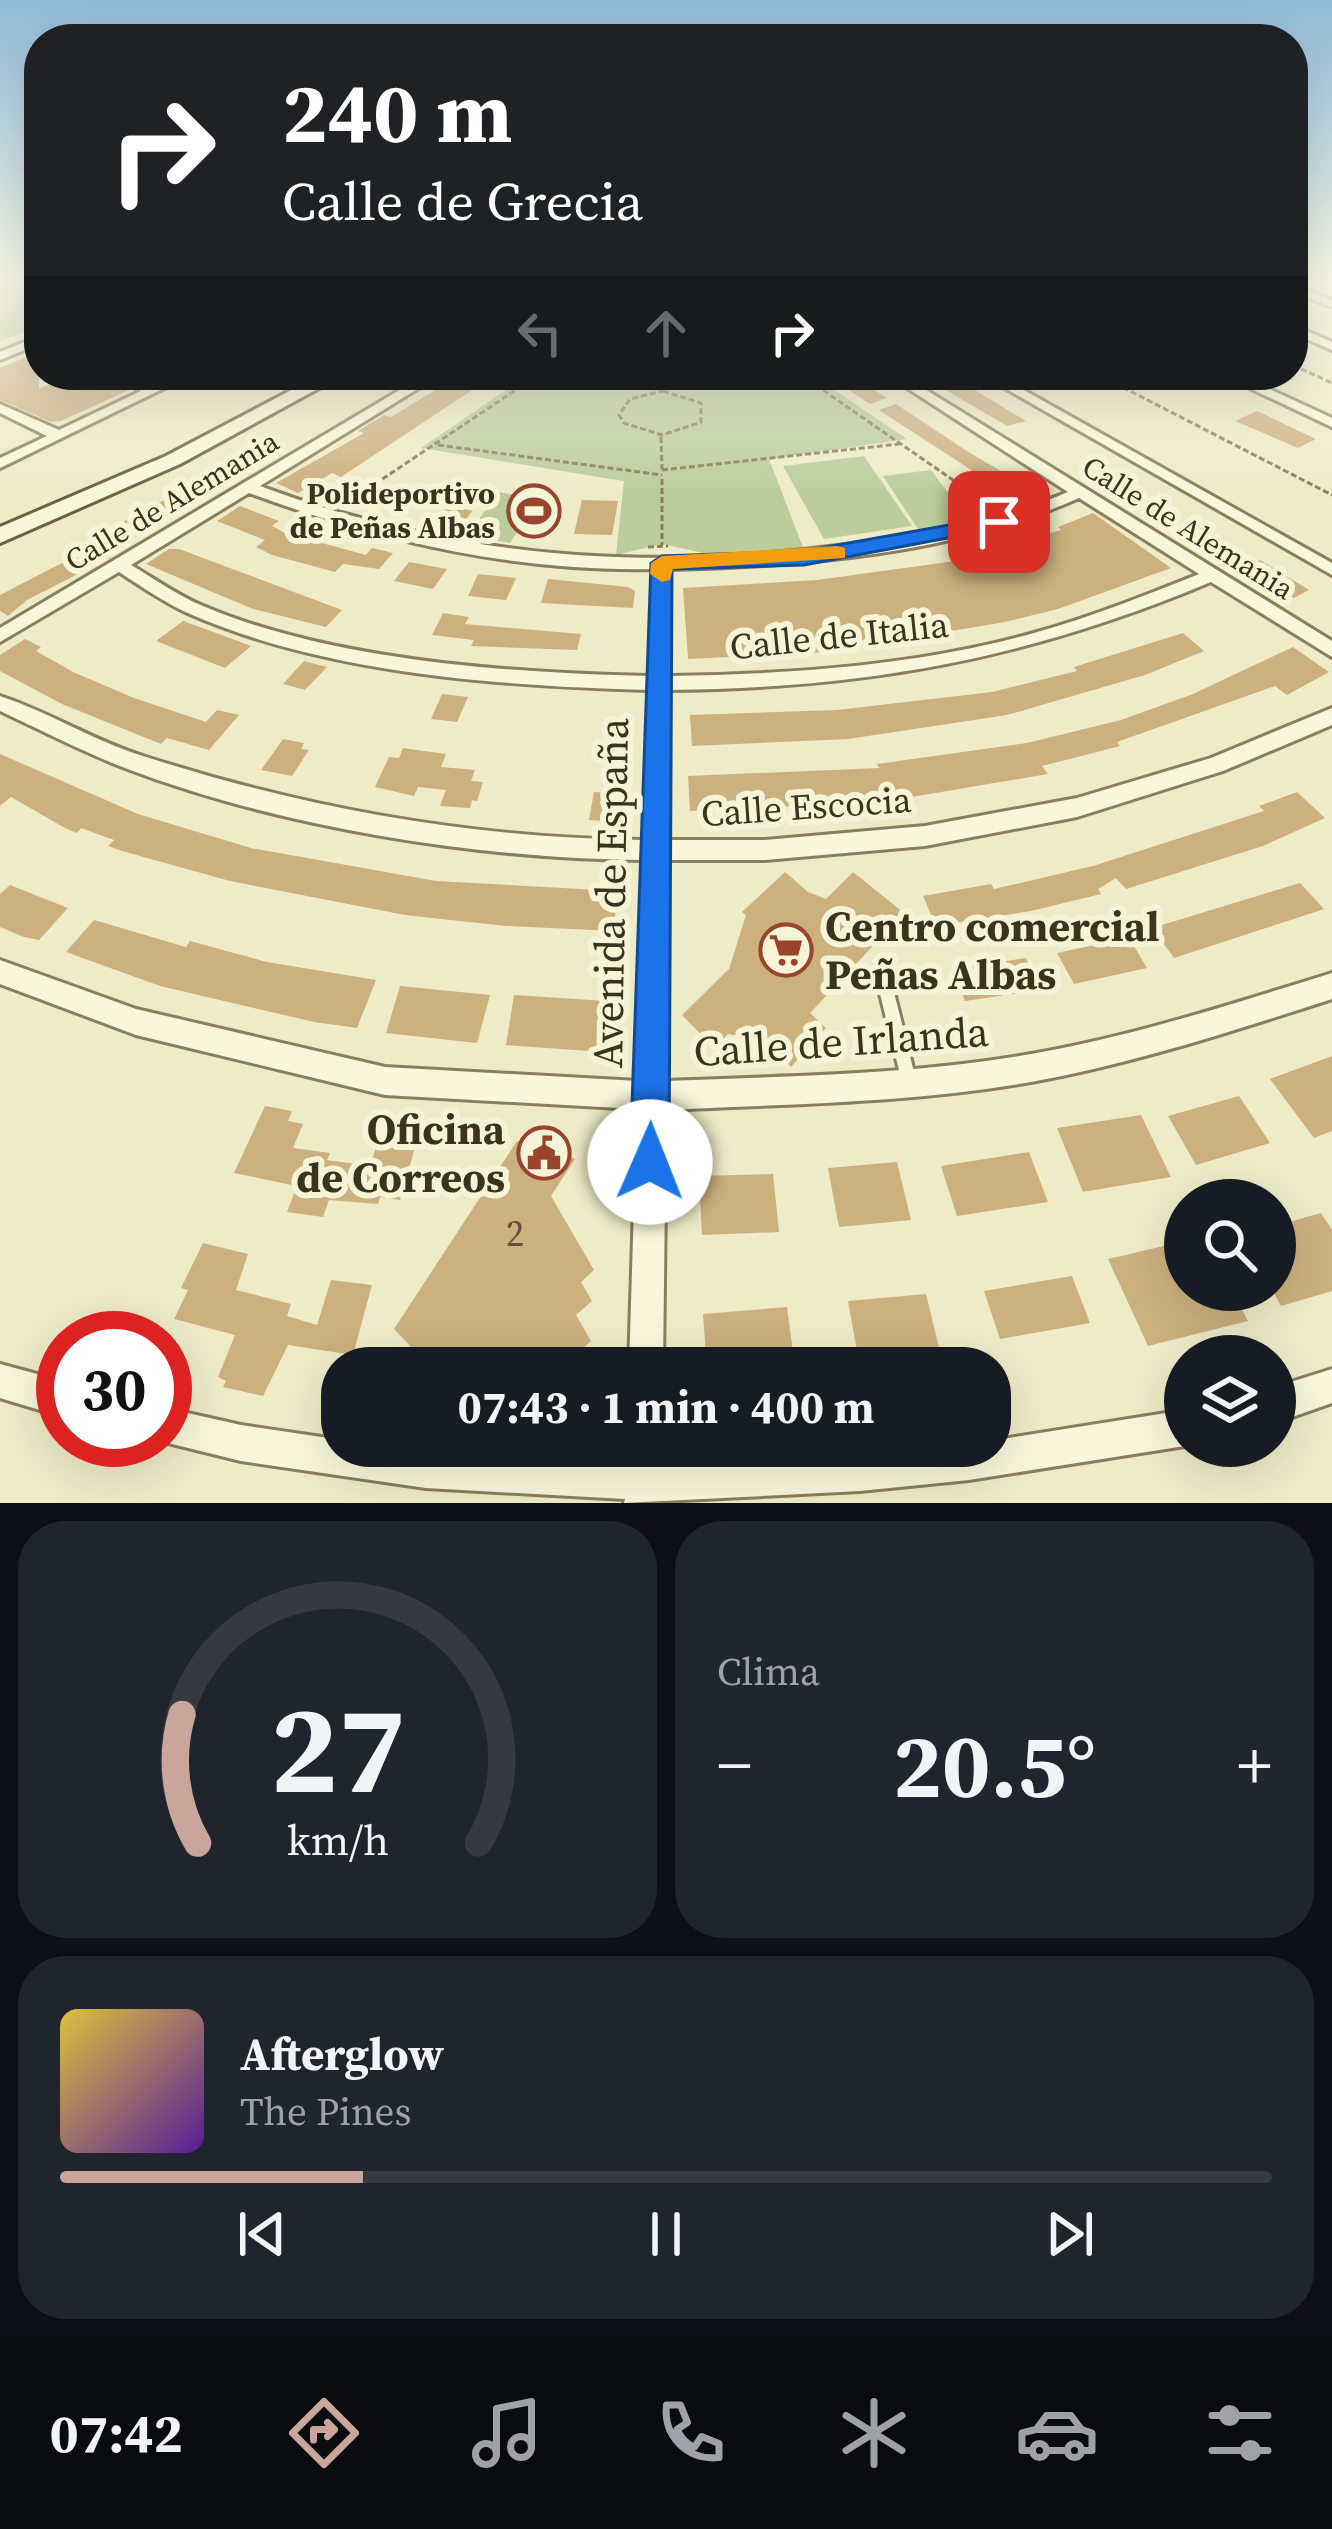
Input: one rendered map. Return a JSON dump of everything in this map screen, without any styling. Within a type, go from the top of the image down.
[{"type":"main road","points":[[0,525],[164,454],[286,390]]},
{"type":"main road","points":[[0,536],[173,460],[306,390]]},
{"type":"street","name":"Calle de Alemania","points":[[0,636],[409,390]]},
{"type":"street","name":"Calle de Alemania","points":[[917,390],[1332,650]]},
{"type":"street","points":[[1014,390],[1332,570]]},
{"type":"street","points":[[1260,390],[1332,423]]},
{"type":"street","points":[[0,464],[152,391]]},
{"type":"street","points":[[0,408],[57,436]]},
{"type":"street","points":[[248,487],[347,523],[454,547],[569,560],[662,554],[804,558],[999,522],[1080,492]]},
{"type":"street","name":"Avenida de España","points":[[646,1347],[662,554]]},
{"type":"street","name":"Calle de Italia","points":[[119,565],[193,609],[262,634],[400,662],[529,679],[658,682],[868,672],[1022,645],[1121,613],[1213,575]]},
{"type":"street","name":"Calle Escocia","points":[[0,703],[130,765],[292,809],[458,837],[735,852],[886,840],[1061,815],[1180,779],[1332,716]]},
{"type":"street","name":"Calle de Irlanda","points":[[0,972],[136,1022],[385,1081],[651,1096],[910,1084],[1030,1068],[1162,1040],[1332,986]]},
{"type":"street","points":[[0,1382],[36,1392]]},
{"type":"street","points":[[1296,1398],[1332,1386]]},
{"type":"street","points":[[192,1431],[410,1470],[562,1482],[913,1470],[1164,1431]]},
{"type":"lane","points":[[880,969],[910,1084]]},
{"type":"path","points":[[358,514],[340,507],[516,390]]},
{"type":"path","points":[[824,390],[953,480],[999,522]]},
{"type":"path","points":[[1128,390],[1332,495]]},
{"type":"path","points":[[663,391],[695,399],[704,416],[685,432],[661,435],[632,429],[624,423],[620,409],[637,395],[663,391]]},
{"type":"path","points":[[661,435],[662,554]]},
{"type":"path","points":[[434,445],[662,472],[901,443]]},
{"type":"green space","points":[[506,390],[834,390],[907,439],[769,459],[804,550],[708,554],[662,544],[616,555],[624,481],[421,448]]},
{"type":"green space","points":[[864,456],[912,526],[824,539],[783,466]]},
{"type":"green space","points":[[931,470],[970,522],[918,529],[883,476]]},
{"type":"green space","points":[[499,492],[540,499],[510,543],[467,535]]},
{"type":"building","points":[[24,358],[24,390],[129,390],[51,422],[0,400],[0,368]]},
{"type":"building","points":[[435,390],[472,390],[341,477],[332,473],[298,493],[276,483],[364,433],[358,431],[384,415],[391,417]]},
{"type":"building","points":[[849,390],[874,390],[887,398],[870,404]]},
{"type":"building","points":[[946,390],[975,390],[1026,421],[1007,426]]},
{"type":"building","points":[[896,404],[1035,491],[1016,499],[879,410]]},
{"type":"building","points":[[1257,411],[1316,439],[1298,448],[1235,421]]},
{"type":"building","points":[[461,489],[485,493],[459,529],[434,525]]},
{"type":"building","points":[[181,491],[198,499],[117,547],[97,536]]},
{"type":"building","points":[[582,500],[618,501],[612,535],[574,534]]},
{"type":"building","points":[[240,506],[279,521],[272,526],[285,533],[366,555],[372,548],[393,553],[379,569],[343,564],[335,572],[272,555],[256,547],[265,540],[217,521]]},
{"type":"building","points":[[1093,513],[1171,568],[1058,609],[1005,622],[828,652],[688,659],[683,588],[817,580],[948,562],[1061,530],[1058,527]]},
{"type":"building","points":[[93,547],[111,557],[27,600],[8,616],[0,611],[0,595]]},
{"type":"building","points":[[169,549],[342,610],[326,627],[253,609],[146,564]]},
{"type":"building","points":[[1260,560],[1309,590],[1294,598],[1245,568]]},
{"type":"building","points":[[409,562],[447,569],[433,589],[394,581]]},
{"type":"building","points":[[478,574],[516,578],[506,600],[468,596]]},
{"type":"building","points":[[548,579],[628,587],[635,591],[633,608],[541,603]]},
{"type":"building","points":[[443,613],[469,617],[465,624],[581,634],[577,650],[471,646],[474,640],[432,635]]},
{"type":"building","points":[[183,621],[251,646],[225,668],[156,641]]},
{"type":"building","points":[[1183,633],[1204,651],[1145,675],[1007,715],[848,739],[692,746],[690,715],[837,710],[992,692],[1077,671],[1074,667]]},
{"type":"building","points":[[25,639],[41,647],[36,651],[73,672],[134,698],[206,722],[217,710],[239,715],[209,750],[167,738],[161,744],[62,704],[0,671],[0,655]]},
{"type":"building","points":[[1293,647],[1329,672],[1287,695],[1275,686],[1117,742],[1120,746],[1042,766],[1048,774],[882,802],[690,811],[688,776],[879,768],[877,764],[1027,743],[1121,720],[1193,694]]},
{"type":"building","points":[[304,661],[327,667],[305,690],[283,684]]},
{"type":"building","points":[[442,694],[468,697],[457,722],[431,719]]},
{"type":"building","points":[[283,739],[304,743],[301,749],[309,750],[292,776],[261,770]]},
{"type":"building","points":[[403,748],[446,754],[441,767],[475,770],[471,781],[483,782],[477,801],[472,800],[470,808],[440,806],[446,790],[418,787],[414,796],[375,787],[389,757],[399,758]]},
{"type":"building","points":[[0,754],[138,814],[251,848],[436,881],[617,891],[614,931],[405,915],[230,881],[122,851],[108,846],[114,840],[81,828],[77,833],[65,828],[11,797],[0,806]]},
{"type":"building","points":[[594,792],[622,794],[619,822],[589,820]]},
{"type":"building","points":[[1297,792],[1325,818],[1263,846],[1126,889],[1116,878],[1098,889],[1101,894],[936,926],[923,896],[991,884],[994,889],[1093,866],[1264,811],[1259,806]]},
{"type":"building","points":[[785,872],[808,892],[826,899],[853,872],[904,913],[810,1013],[826,1028],[791,1067],[764,1040],[728,1034],[714,1048],[682,1015],[729,969],[746,915],[742,912]]},
{"type":"building","points":[[1300,883],[1324,909],[1174,958],[1152,928]]},
{"type":"building","points":[[10,885],[68,908],[39,940],[24,937],[0,927],[0,894]]},
{"type":"building","points":[[94,920],[186,947],[190,941],[267,962],[376,980],[357,1028],[314,1022],[160,986],[66,952]]},
{"type":"building","points":[[1129,938],[1147,968],[1074,984],[1057,953]]},
{"type":"building","points":[[1026,958],[1041,990],[965,1001],[952,969]]},
{"type":"building","points":[[400,986],[490,995],[477,1043],[386,1033]]},
{"type":"building","points":[[514,995],[607,1001],[603,1052],[506,1045]]},
{"type":"building","points":[[1332,1056],[1332,1131],[1314,1138],[1270,1079]]},
{"type":"building","points":[[1239,1096],[1270,1143],[1196,1165],[1168,1116]]},
{"type":"building","points":[[265,1106],[292,1111],[288,1121],[303,1124],[293,1148],[330,1153],[327,1160],[370,1166],[381,1132],[418,1137],[400,1200],[380,1197],[378,1204],[329,1200],[323,1217],[287,1212],[297,1186],[234,1173]]},
{"type":"building","points":[[1141,1115],[1171,1177],[1083,1192],[1057,1128]]},
{"type":"building","points":[[542,1139],[575,1159],[551,1196],[594,1270],[581,1282],[592,1301],[576,1315],[591,1341],[585,1347],[411,1347],[394,1329],[517,1141],[535,1151]]},
{"type":"building","points":[[1029,1152],[1048,1202],[957,1216],[941,1166]]},
{"type":"building","points":[[897,1162],[911,1220],[839,1227],[828,1168]]},
{"type":"building","points":[[773,1174],[779,1232],[702,1235],[699,1176]]},
{"type":"building","points":[[1321,1213],[1332,1230],[1332,1291],[1296,1302],[1296,1220]]},
{"type":"building","points":[[203,1243],[248,1254],[236,1290],[291,1304],[287,1316],[317,1325],[331,1280],[372,1285],[355,1347],[321,1350],[288,1345],[263,1396],[223,1387],[226,1381],[218,1377],[235,1335],[192,1324],[192,1311],[178,1311],[188,1290],[181,1288]]},
{"type":"building","points":[[1164,1246],[1164,1311],[1243,1311],[1248,1321],[1192,1335],[1164,1335],[1164,1342],[1148,1346],[1108,1259]]},
{"type":"building","points":[[1072,1276],[1090,1323],[1000,1339],[984,1291]]},
{"type":"building","points":[[926,1294],[939,1347],[856,1347],[848,1301]]},
{"type":"building","points":[[787,1307],[792,1347],[705,1347],[703,1314]]},
{"type":"slow traffic","points":[[662,574],[662,563],[837,553]]},
{"type":"place","name":"Polideportivo de Peñas Albas","points":[[534,511]]},
{"type":"place","name":"Centro comercial Peñas Albas","points":[[786,950]]},
{"type":"place","name":"Oficina de Correos","points":[[544,1153]]},
{"type":"route","points":[[650,1162],[662,563],[804,558],[999,522]]}]
